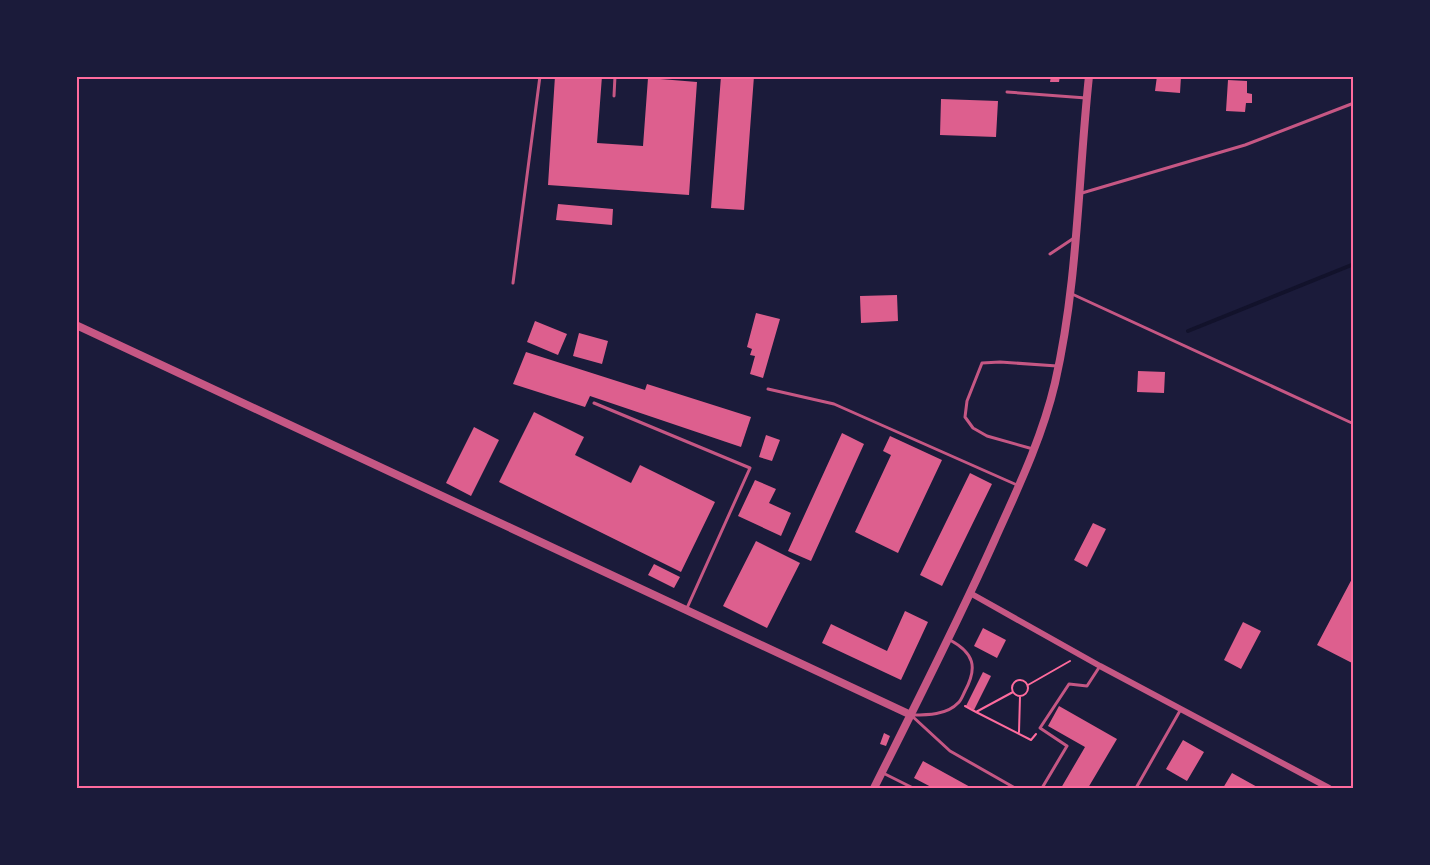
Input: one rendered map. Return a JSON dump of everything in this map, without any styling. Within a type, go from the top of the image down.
[{"type":"street","points":[[874,789],[970,593],[1035,449],[1049,407],[1059,366],[1070,293],[1089,76]]},
{"type":"street","points":[[76,325],[911,714]]},
{"type":"street","points":[[970,593],[1329,789]]},
{"type":"lane","points":[[513,283],[540,76]]},
{"type":"lane","points":[[614,96],[615,76]]},
{"type":"lane","points":[[1007,92],[1087,98]]},
{"type":"lane","points":[[1080,193],[1245,145],[1353,103]]},
{"type":"lane","points":[[1050,254],[1076,237]]},
{"type":"lane","points":[[1070,293],[1353,424]]},
{"type":"lane","points":[[1035,449],[987,436],[973,428],[965,417],[967,400],[982,363],[1059,366]]},
{"type":"lane","points":[[768,389],[834,404],[1019,486]]},
{"type":"lane","points":[[594,403],[750,468],[687,610]]},
{"type":"lane","points":[[911,714],[932,715],[948,710],[959,703],[969,684],[973,665],[968,652],[948,639]]},
{"type":"lane","points":[[1042,789],[1067,746],[1040,728],[1069,684],[1087,686],[1100,666]]},
{"type":"lane","points":[[1136,789],[1181,709]]},
{"type":"lane","points":[[911,714],[950,751],[1016,789]]},
{"type":"lane","points":[[882,772],[913,789]]},
{"type":"path","points":[[1028,685],[1080,655]]},
{"type":"path","points":[[1023,680],[1028,685],[1028,691],[1024,696],[1013,692],[1012,686],[1017,681],[1023,680]]},
{"type":"path","points":[[976,712],[1013,692]]},
{"type":"path","points":[[1019,733],[1020,696]]},
{"type":"path","points":[[959,703],[1031,740],[1040,728]]},
{"type":"building","points":[[555,76],[602,76],[597,143],[643,146],[648,78],[697,82],[689,195],[548,185]]},
{"type":"building","points":[[721,76],[754,76],[744,210],[711,208]]},
{"type":"building","points":[[1051,76],[1060,76],[1059,82],[1050,82]]},
{"type":"building","points":[[1157,76],[1181,76],[1180,93],[1155,91]]},
{"type":"building","points":[[1228,80],[1247,81],[1247,93],[1252,94],[1252,103],[1246,103],[1245,112],[1226,111]]},
{"type":"building","points":[[941,99],[998,101],[996,137],[940,135]]},
{"type":"building","points":[[558,204],[613,209],[612,225],[556,220]]},
{"type":"building","points":[[897,295],[898,321],[861,323],[860,296]]},
{"type":"building","points":[[756,313],[780,319],[763,378],[750,374],[755,356],[750,355],[752,349],[747,347]]},
{"type":"building","points":[[535,321],[567,334],[558,355],[527,342]]},
{"type":"building","points":[[579,333],[608,341],[602,364],[573,356]]},
{"type":"building","points":[[526,352],[645,390],[647,384],[751,417],[741,447],[590,396],[585,407],[513,384]]},
{"type":"building","points":[[1138,371],[1165,372],[1164,393],[1137,392]]},
{"type":"building","points":[[534,412],[584,437],[575,455],[631,483],[640,465],[715,502],[681,572],[499,482]]},
{"type":"building","points":[[474,427],[499,440],[471,496],[446,483]]},
{"type":"building","points":[[842,433],[864,444],[811,561],[788,551]]},
{"type":"building","points":[[766,435],[780,440],[772,461],[759,457]]},
{"type":"building","points":[[890,436],[942,460],[898,553],[855,532],[891,455],[883,451]]},
{"type":"building","points":[[970,473],[992,484],[942,586],[920,575]]},
{"type":"building","points":[[755,480],[776,489],[769,503],[791,513],[781,536],[738,516]]},
{"type":"building","points":[[1093,523],[1106,529],[1087,567],[1074,560]]},
{"type":"building","points":[[756,541],[800,563],[767,628],[723,606]]},
{"type":"building","points":[[654,564],[680,577],[674,588],[648,575]]},
{"type":"building","points":[[1354,575],[1354,664],[1317,645]]},
{"type":"building","points":[[905,611],[928,622],[901,680],[822,643],[831,624],[887,651]]},
{"type":"building","points":[[1243,622],[1261,631],[1241,669],[1224,660]]},
{"type":"building","points":[[983,628],[1006,640],[997,658],[974,646]]},
{"type":"building","points":[[983,672],[991,676],[974,710],[966,706]]},
{"type":"building","points":[[1059,706],[1117,739],[1088,788],[1061,788],[1085,747],[1048,726]]},
{"type":"building","points":[[884,733],[890,736],[886,746],[880,744]]},
{"type":"building","points":[[1183,740],[1204,752],[1187,781],[1166,769]]},
{"type":"building","points":[[923,761],[972,788],[933,788],[914,778]]},
{"type":"building","points":[[1232,773],[1259,788],[1223,788]]},
{"type":"waterway","points":[[1188,331],[1354,264]]}]
